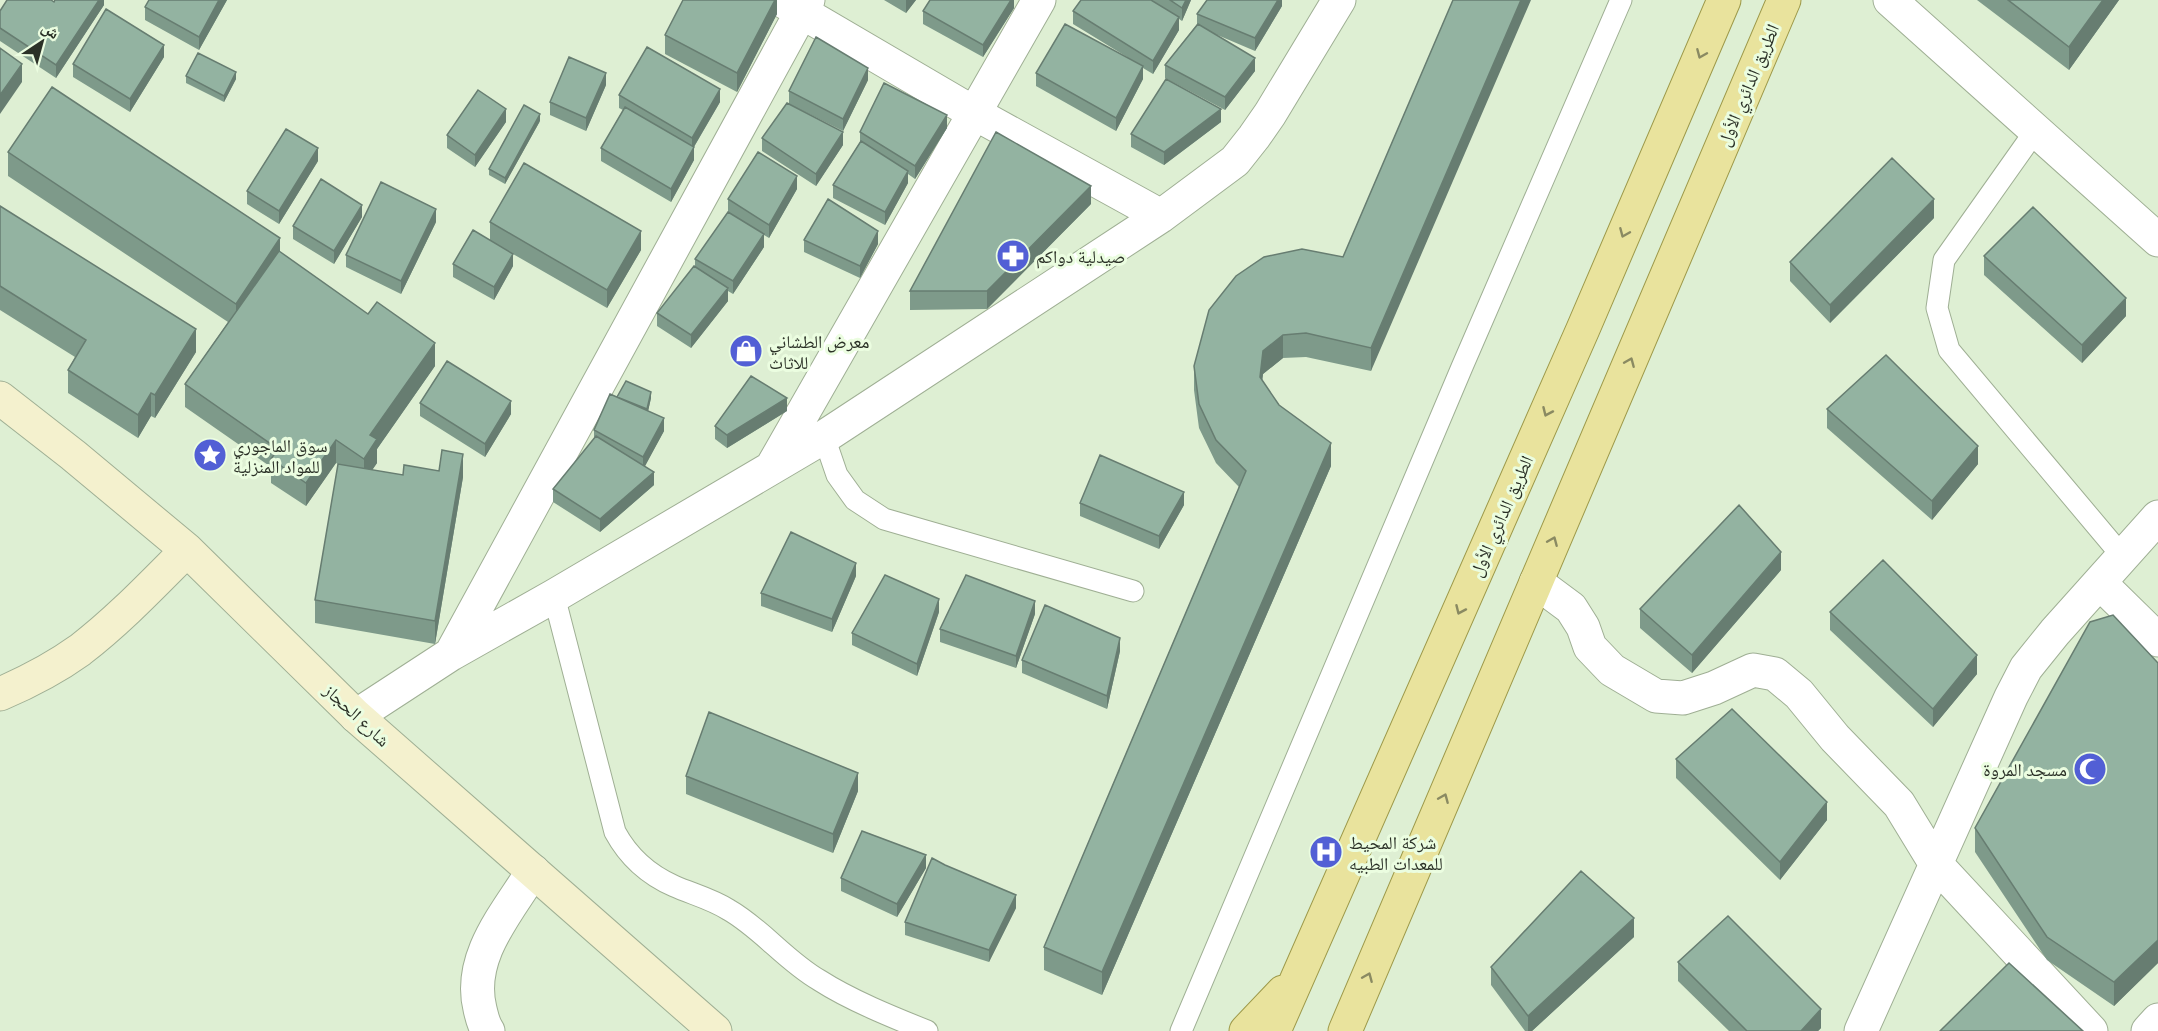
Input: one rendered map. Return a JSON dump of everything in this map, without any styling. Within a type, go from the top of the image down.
[{"type":"main road","name":"الطريق الدائري الأول","points":[[1274,1031],[1583,329],[1724,0]]},
{"type":"main road","name":"الطريق الدائري الأول","points":[[1345,1031],[1784,0]]},
{"type":"main road","name":"شارع الحجاز","points":[[0,398],[74,455],[187,550],[356,716],[715,1031]]},
{"type":"main road","points":[[0,694],[35,679],[80,650],[124,612],[187,550]]},
{"type":"main road","points":[[1246,1031],[1299,975]]},
{"type":"street","points":[[770,469],[1039,0]]},
{"type":"street","points":[[356,716],[451,654],[824,437],[1161,216],[1235,161],[1254,137],[1339,0]]},
{"type":"street","points":[[1891,0],[2158,240]]},
{"type":"street","points":[[451,654],[796,4],[974,113],[1161,216]]},
{"type":"street","points":[[1861,1031],[1935,863],[2026,668],[2055,632],[2158,517]]},
{"type":"street","points":[[1536,582],[1571,608],[1583,627],[1590,647],[1612,670],[1656,696],[1683,698],[1714,688],[1753,670],[1775,674],[1799,694],[1835,738],[1899,804],[1935,863],[2091,1031]]},
{"type":"street","points":[[2100,583],[2158,640]]},
{"type":"street","points":[[488,1031],[484,1026],[477,995],[478,969],[488,944],[533,871]]},
{"type":"street","points":[[2148,1031],[2158,1020]]},
{"type":"lane","points":[[1181,1031],[1467,356],[1621,0]]},
{"type":"lane","points":[[2036,130],[1944,260],[1937,308],[1949,350],[2123,557]]},
{"type":"lane","points":[[824,437],[837,475],[855,501],[884,519],[1133,591]]},
{"type":"lane","points":[[554,596],[615,832],[635,861],[673,886],[729,910],[818,980],[927,1031]]},
{"type":"building","points":[[7,0],[51,0],[54,2],[55,0],[99,0],[56,65],[0,28],[0,11]]},
{"type":"building","points":[[149,0],[219,0],[199,37],[145,7]]},
{"type":"building","points":[[683,0],[775,0],[737,73],[665,35]]},
{"type":"building","points":[[930,0],[1011,0],[983,45],[923,11]]},
{"type":"building","points":[[1081,0],[1151,0],[1179,17],[1153,61],[1073,11]]},
{"type":"building","points":[[1170,0],[1186,0],[1182,8]]},
{"type":"building","points":[[1207,0],[1278,0],[1255,38],[1197,14]]},
{"type":"building","points":[[1453,0],[1521,0],[1371,348],[1306,333],[1283,335],[1263,351],[1260,377],[1279,405],[1331,443],[1102,972],[1044,947],[1246,471],[1216,440],[1199,404],[1194,366],[1209,310],[1236,276],[1264,257],[1302,249],[1343,257]]},
{"type":"building","points":[[2008,0],[2103,0],[2069,47]]},
{"type":"building","points":[[106,9],[164,45],[130,99],[73,64]]},
{"type":"building","points":[[1065,24],[1143,66],[1116,118],[1036,73]]},
{"type":"building","points":[[1198,24],[1255,58],[1225,97],[1165,65]]},
{"type":"building","points":[[816,37],[868,68],[843,119],[789,91]]},
{"type":"building","points":[[647,47],[720,89],[692,138],[619,95]]},
{"type":"building","points":[[0,48],[22,64],[0,95]]},
{"type":"building","points":[[198,53],[236,72],[224,96],[186,76]]},
{"type":"building","points":[[569,57],[606,73],[586,118],[550,102]]},
{"type":"building","points":[[1166,79],[1221,109],[1164,152],[1131,134]]},
{"type":"building","points":[[884,83],[947,115],[915,166],[860,132]]},
{"type":"building","points":[[52,87],[280,238],[236,304],[8,152]]},
{"type":"building","points":[[478,90],[506,109],[475,155],[447,135]]},
{"type":"building","points":[[787,103],[843,132],[816,174],[762,138]]},
{"type":"building","points":[[524,105],[540,114],[505,178],[489,169]]},
{"type":"building","points":[[625,107],[694,147],[671,189],[601,148]]},
{"type":"building","points":[[286,129],[318,148],[279,211],[247,191]]},
{"type":"building","points":[[996,132],[1091,186],[987,291],[910,291]]},
{"type":"building","points":[[861,141],[908,171],[885,212],[833,185]]},
{"type":"building","points":[[758,152],[797,176],[769,225],[728,199]]},
{"type":"building","points":[[1892,158],[1934,199],[1830,305],[1790,262]]},
{"type":"building","points":[[524,163],[641,231],[607,290],[490,222]]},
{"type":"building","points":[[321,179],[362,205],[334,251],[293,226]]},
{"type":"building","points":[[381,182],[436,209],[401,281],[346,255]]},
{"type":"building","points":[[828,199],[878,231],[860,266],[804,240]]},
{"type":"building","points":[[0,206],[196,329],[155,395],[151,393],[138,415],[68,370],[86,340],[0,286]]},
{"type":"building","points":[[2033,207],[2126,298],[2082,345],[1984,256]]},
{"type":"building","points":[[728,212],[764,234],[733,281],[695,259]]},
{"type":"building","points":[[473,230],[513,254],[494,287],[453,264]]},
{"type":"building","points":[[279,251],[368,314],[377,302],[435,343],[370,435],[377,439],[364,459],[336,440],[306,483],[271,459],[278,449],[185,384]]},
{"type":"building","points":[[694,266],[728,288],[691,335],[657,313]]},
{"type":"building","points":[[1886,355],[1978,446],[1932,501],[1827,409]]},
{"type":"building","points":[[447,361],[511,401],[485,444],[420,403]]},
{"type":"building","points":[[751,376],[787,398],[727,435],[715,426]]},
{"type":"building","points":[[626,381],[651,392],[647,409],[617,397]]},
{"type":"building","points":[[610,394],[664,418],[643,457],[594,430]]},
{"type":"building","points":[[596,436],[654,472],[600,519],[553,489]]},
{"type":"building","points":[[442,450],[463,454],[435,621],[315,600],[338,464],[403,475],[404,465],[439,471]]},
{"type":"building","points":[[1100,455],[1184,492],[1159,536],[1080,503]]},
{"type":"building","points":[[1739,505],[1781,552],[1692,655],[1640,609]]},
{"type":"building","points":[[791,532],[856,563],[832,619],[761,593]]},
{"type":"building","points":[[1883,560],[1977,655],[1933,709],[1830,612]]},
{"type":"building","points":[[885,575],[939,599],[917,664],[852,633]]},
{"type":"building","points":[[966,575],[1035,601],[1016,656],[940,629]]},
{"type":"building","points":[[1045,605],[1120,638],[1107,696],[1022,660]]},
{"type":"building","name":"مسجد المروة","points":[[2113,615],[2158,663],[2158,940],[2114,982],[2047,937],[1975,828],[2090,622]]},
{"type":"building","points":[[1732,709],[1827,802],[1780,862],[1676,759]]},
{"type":"building","points":[[709,712],[858,773],[833,834],[686,776]]},
{"type":"building","points":[[862,831],[926,855],[897,904],[841,878]]},
{"type":"building","points":[[932,858],[1016,895],[989,950],[905,922]]},
{"type":"building","points":[[1581,871],[1634,918],[1528,1016],[1491,967]]},
{"type":"building","points":[[1728,916],[1821,1009],[1801,1031],[1747,1031],[1678,962]]},
{"type":"building","points":[[2009,963],[2083,1031],[1940,1031]]},
{"type":"place","name":"صيدلية دواكم","points":[[1013,256]]},
{"type":"place","name":"معرض الطشاني للاثاث","points":[[746,351]]},
{"type":"place","name":"سوق الماجوري للمواد المنزلية","points":[[210,455]]},
{"type":"place","name":"مسجد المروة","points":[[2090,769]]},
{"type":"place","name":"شركة المحيط للمعدات الطبيه","points":[[1326,852]]}]
